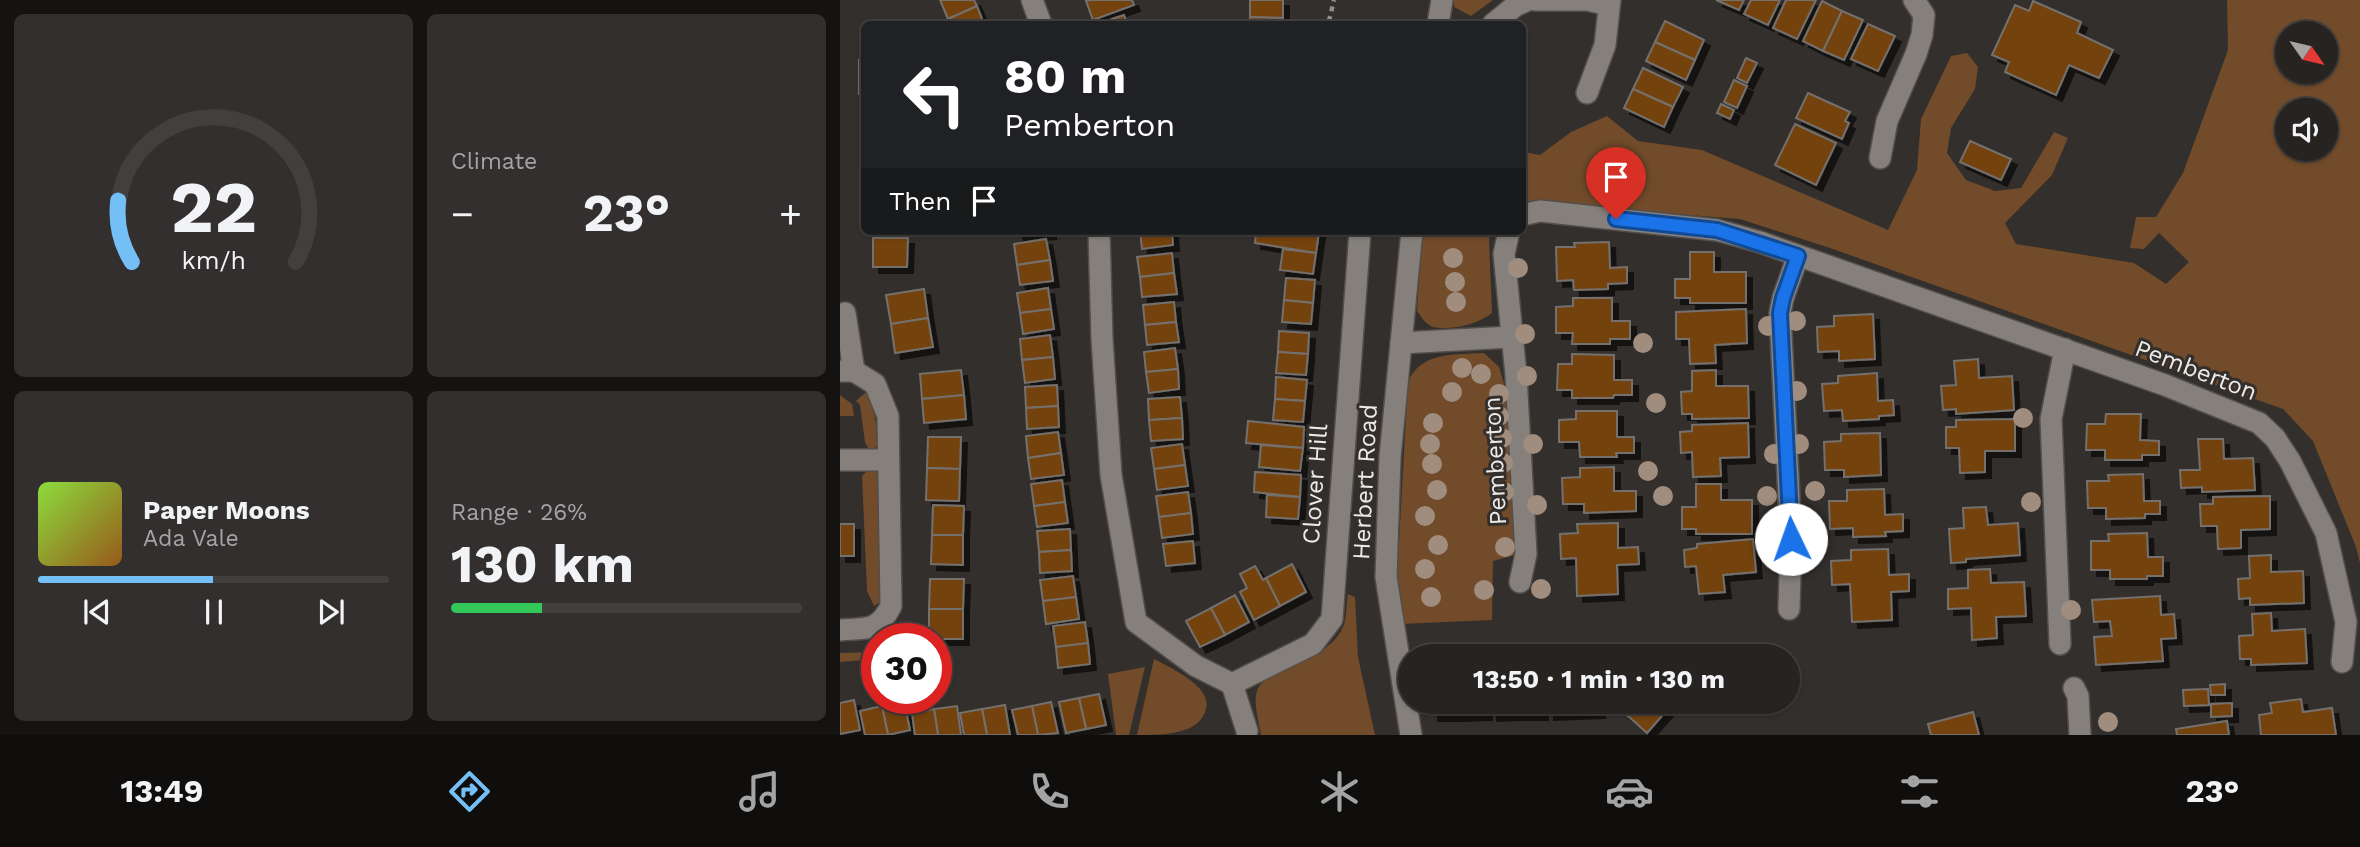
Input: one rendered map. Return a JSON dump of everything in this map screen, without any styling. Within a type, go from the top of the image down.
[{"type":"street","points":[[1032,0],[1040,21]]},
{"type":"street","points":[[1438,21],[1442,0]]},
{"type":"street","points":[[1497,21],[1515,6],[1528,0]]},
{"type":"street","points":[[1535,0],[1609,3],[1605,45],[1587,93]]},
{"type":"street","points":[[1880,158],[1887,121],[1922,35],[1924,15],[1914,0]]},
{"type":"street","name":"Pemberton","points":[[1526,214],[1540,211],[1717,230],[2065,349],[2259,423],[2275,438],[2326,533],[2346,622],[2342,662]]},
{"type":"street","points":[[1100,235],[1102,339],[1111,475],[1136,622],[1196,666],[1232,684],[1242,734]]},
{"type":"street","name":"Clover Hill","points":[[1232,684],[1313,645],[1332,619],[1360,235]]},
{"type":"street","name":"Herbert Road","points":[[1411,735],[1386,577],[1390,457],[1412,235]]},
{"type":"street","name":"Pemberton","points":[[1508,235],[1504,254],[1517,375],[1527,554],[1520,582]]},
{"type":"street","points":[[1789,609],[1791,539],[1780,313],[1798,256]]},
{"type":"street","points":[[840,630],[869,628],[884,621],[891,606],[888,416],[874,384],[847,371],[845,313]]},
{"type":"street","points":[[1401,343],[1511,337]]},
{"type":"street","points":[[2060,644],[2051,419],[2065,349]]},
{"type":"street","points":[[840,460],[888,460]]},
{"type":"street","points":[[2074,688],[2078,696],[2080,735]]},
{"type":"path","points":[[1329,21],[1334,0]]},
{"type":"shaded area","points":[[1454,0],[1493,0],[1471,16],[1454,7]]},
{"type":"shaded area","points":[[2227,0],[2360,0],[2360,563],[2313,441],[2283,409],[1830,248],[1740,219],[1526,201],[1526,153],[1540,155],[1571,132],[1607,116],[1638,141],[1702,150],[1888,230],[1917,170],[1921,119],[1951,56],[1967,53],[1978,67],[1975,89],[1951,128],[1947,153],[1966,180],[1995,191],[2021,188],[2054,132],[2068,138],[2052,175],[2005,223],[2016,244],[2134,263],[2166,284],[2189,262],[2159,233],[2144,249],[2130,248],[2136,217],[2156,217],[2183,173],[2228,50]]},
{"type":"shaded area","points":[[1422,235],[1490,235],[1492,313],[1472,323],[1440,328],[1428,324],[1417,311]]},
{"type":"shaded area","points":[[1484,353],[1499,367],[1506,390],[1515,555],[1493,561],[1492,620],[1400,624],[1397,596],[1398,560],[1408,382],[1421,365],[1430,360],[1451,355]]},
{"type":"shaded area","points":[[866,392],[874,412],[877,433],[877,447],[869,450],[865,442],[860,405],[856,401]]},
{"type":"shaded area","points":[[840,395],[852,404],[854,416],[840,416]]},
{"type":"shaded area","points":[[871,467],[878,474],[881,586],[879,603],[874,606],[867,591],[862,476]]},
{"type":"shaded area","points":[[1348,594],[1355,597],[1358,657],[1375,735],[1261,735],[1256,701],[1257,691],[1263,681],[1324,649],[1335,639],[1343,627]]},
{"type":"shaded area","points":[[861,652],[861,660],[840,662],[840,653]]},
{"type":"shaded area","points":[[1154,659],[1195,684],[1205,696],[1206,709],[1202,718],[1188,729],[1168,734],[1137,735]]},
{"type":"shaded area","points":[[1145,667],[1129,735],[1116,735],[1108,674]]},
{"type":"building","points":[[940,0],[974,0],[977,6],[948,19]]},
{"type":"building","points":[[1132,0],[1134,5],[1093,20],[1086,1]]},
{"type":"building","points":[[1250,0],[1283,0],[1283,18],[1250,17]]},
{"type":"building","points":[[1716,0],[1744,0],[1739,10]]},
{"type":"building","points":[[1751,0],[1780,0],[1768,25],[1744,14]]},
{"type":"building","points":[[1786,0],[1816,0],[1797,39],[1773,28]]},
{"type":"building","points":[[1822,1],[1842,11],[1823,51],[1803,41]]},
{"type":"building","points":[[2033,1],[2081,22],[2077,33],[2113,50],[2099,78],[2069,65],[2056,95],[2005,72],[2009,62],[1992,55],[2015,5],[2029,11]]},
{"type":"building","points":[[977,6],[983,21],[949,21],[948,19]]},
{"type":"building","points":[[1842,11],[1863,20],[1844,60],[1823,51]]},
{"type":"building","points":[[1124,15],[1126,21],[1106,21]]},
{"type":"building","points":[[1250,17],[1283,18],[1283,21],[1250,21]]},
{"type":"building","points":[[1665,21],[1704,40],[1695,60],[1655,42]]},
{"type":"building","points":[[1868,24],[1895,36],[1878,71],[1851,59]]},
{"type":"building","points":[[1655,42],[1695,60],[1686,80],[1646,61]]},
{"type":"building","points":[[1746,58],[1757,63],[1747,83],[1737,78]]},
{"type":"building","points":[[859,60],[861,60],[861,94]]},
{"type":"building","points":[[1643,68],[1683,87],[1673,107],[1633,89]]},
{"type":"building","points":[[1734,80],[1747,86],[1737,108],[1724,102]]},
{"type":"building","points":[[1633,89],[1673,107],[1664,127],[1624,108]]},
{"type":"building","points":[[1808,93],[1850,112],[1845,121],[1849,123],[1842,139],[1796,118]]},
{"type":"building","points":[[1721,104],[1734,110],[1730,119],[1717,113]]},
{"type":"building","points":[[1795,124],[1836,143],[1816,185],[1775,165]]},
{"type":"building","points":[[1970,141],[2011,159],[2001,180],[1960,162]]},
{"type":"building","points":[[1140,235],[1172,235],[1173,245],[1142,249]]},
{"type":"building","points":[[1256,235],[1319,235],[1316,253],[1255,243]]},
{"type":"building","points":[[873,238],[908,238],[907,267],[873,267]]},
{"type":"building","points":[[1046,239],[1050,260],[1017,265],[1014,244]]},
{"type":"building","points":[[1609,242],[1610,268],[1627,267],[1627,283],[1608,284],[1608,289],[1574,290],[1573,280],[1557,281],[1556,247],[1575,247],[1574,243]]},
{"type":"building","points":[[1283,249],[1316,253],[1313,274],[1280,270]]},
{"type":"building","points":[[1690,252],[1714,252],[1714,272],[1746,272],[1746,303],[1690,303],[1690,298],[1675,298],[1675,279],[1690,279]]},
{"type":"building","points":[[1172,253],[1174,273],[1140,277],[1137,257]]},
{"type":"building","points":[[1050,260],[1053,281],[1020,285],[1017,265]]},
{"type":"building","points":[[1174,273],[1177,294],[1142,297],[1140,277]]},
{"type":"building","points":[[1286,278],[1315,280],[1313,303],[1284,300]]},
{"type":"building","points":[[1048,288],[1051,309],[1020,313],[1017,293]]},
{"type":"building","points":[[924,289],[928,318],[891,324],[886,295]]},
{"type":"building","points":[[1573,298],[1612,298],[1612,321],[1630,321],[1630,339],[1610,339],[1610,344],[1572,344],[1573,333],[1556,333],[1556,307],[1573,306]]},
{"type":"building","points":[[1284,300],[1313,303],[1311,324],[1282,322]]},
{"type":"building","points":[[1174,302],[1176,322],[1145,325],[1143,305]]},
{"type":"building","points":[[1051,309],[1054,329],[1023,334],[1020,313]]},
{"type":"building","points":[[1746,309],[1747,343],[1715,345],[1716,363],[1690,364],[1689,339],[1676,339],[1676,312]]},
{"type":"building","points":[[1873,314],[1875,359],[1839,361],[1839,351],[1818,352],[1817,327],[1834,326],[1834,316]]},
{"type":"building","points":[[928,318],[933,347],[895,353],[891,324]]},
{"type":"building","points":[[1176,322],[1179,342],[1147,345],[1145,325]]},
{"type":"building","points":[[1279,331],[1309,333],[1308,354],[1278,352]]},
{"type":"building","points":[[1050,335],[1053,357],[1022,360],[1020,339]]},
{"type":"building","points":[[1175,348],[1178,369],[1146,372],[1144,352]]},
{"type":"building","points":[[1278,352],[1308,354],[1306,375],[1276,373]]},
{"type":"building","points":[[1572,354],[1614,355],[1614,380],[1632,380],[1632,395],[1572,398],[1572,390],[1557,390],[1558,364],[1572,364]]},
{"type":"building","points":[[1053,357],[1055,379],[1025,383],[1022,360]]},
{"type":"building","points":[[1978,359],[1979,378],[2012,376],[2014,410],[1956,414],[1956,409],[1943,410],[1941,386],[1956,385],[1954,361]]},
{"type":"building","points":[[1178,369],[1179,389],[1149,393],[1146,372]]},
{"type":"building","points":[[961,370],[964,395],[922,399],[920,374]]},
{"type":"building","points":[[1716,370],[1716,386],[1748,386],[1749,418],[1692,419],[1692,414],[1682,414],[1681,392],[1692,391],[1692,371]]},
{"type":"building","points":[[1877,373],[1878,401],[1893,400],[1894,415],[1879,416],[1879,419],[1843,421],[1842,410],[1824,411],[1822,384],[1838,383],[1838,376]]},
{"type":"building","points":[[1276,377],[1307,380],[1305,401],[1275,399]]},
{"type":"building","points":[[1057,385],[1058,406],[1026,408],[1025,387]]},
{"type":"building","points":[[964,395],[966,419],[924,423],[922,399]]},
{"type":"building","points":[[1180,397],[1182,418],[1149,420],[1148,399]]},
{"type":"building","points":[[1275,399],[1305,401],[1303,422],[1273,420]]},
{"type":"building","points":[[1058,406],[1059,427],[1027,429],[1026,408]]},
{"type":"building","points":[[1576,411],[1617,411],[1617,437],[1634,437],[1634,453],[1616,453],[1617,457],[1580,457],[1579,442],[1559,442],[1559,420],[1576,419]]},
{"type":"building","points":[[2106,414],[2141,414],[2140,440],[2159,441],[2159,455],[2142,455],[2142,460],[2105,460],[2105,450],[2086,450],[2087,424],[2105,424]]},
{"type":"building","points":[[1182,418],[1183,439],[1151,441],[1149,420]]},
{"type":"building","points":[[2015,419],[2015,451],[1985,451],[1985,472],[1960,473],[1959,448],[1946,448],[1946,427],[1956,427],[1956,420]]},
{"type":"building","points":[[1248,421],[1304,427],[1303,448],[1246,443]]},
{"type":"building","points":[[1748,423],[1749,457],[1720,458],[1721,476],[1693,477],[1692,452],[1681,453],[1680,432],[1692,431],[1692,425]]},
{"type":"building","points":[[1058,432],[1061,453],[1028,458],[1026,436]]},
{"type":"building","points":[[1880,433],[1881,475],[1844,477],[1844,470],[1825,470],[1824,442],[1841,441],[1841,434]]},
{"type":"building","points":[[928,437],[961,437],[960,469],[927,468]]},
{"type":"building","points":[[2198,439],[2223,439],[2224,459],[2253,458],[2255,490],[2202,492],[2202,487],[2181,488],[2180,470],[2200,470]]},
{"type":"building","points":[[1182,444],[1185,465],[1154,469],[1151,448]]},
{"type":"building","points":[[1261,445],[1303,448],[1300,471],[1259,467]]},
{"type":"building","points":[[1061,453],[1064,475],[1031,479],[1028,458]]},
{"type":"building","points":[[1185,465],[1188,486],[1157,490],[1154,469]]},
{"type":"building","points":[[1614,467],[1614,491],[1636,491],[1636,511],[1584,513],[1584,504],[1563,504],[1562,478],[1580,477],[1580,468]]},
{"type":"building","points":[[927,468],[960,469],[959,501],[926,500]]},
{"type":"building","points":[[1255,472],[1301,475],[1300,497],[1254,492]]},
{"type":"building","points":[[2143,474],[2144,501],[2160,501],[2160,514],[2145,514],[2145,518],[2106,519],[2106,508],[2088,508],[2087,481],[2109,481],[2108,475]]},
{"type":"building","points":[[1062,480],[1065,502],[1034,506],[1031,484]]},
{"type":"building","points":[[1696,484],[1721,484],[1721,500],[1752,500],[1752,534],[1696,534],[1696,529],[1682,529],[1682,507],[1696,507]]},
{"type":"building","points":[[1884,489],[1885,515],[1903,514],[1903,531],[1885,532],[1886,536],[1853,537],[1853,528],[1830,529],[1829,501],[1847,501],[1847,490]]},
{"type":"building","points":[[1188,492],[1191,513],[1159,517],[1156,496]]},
{"type":"building","points":[[1267,495],[1300,497],[1298,519],[1266,517]]},
{"type":"building","points":[[2270,496],[2270,529],[2241,530],[2241,548],[2218,549],[2217,526],[2201,526],[2200,504],[2213,504],[2213,497]]},
{"type":"building","points":[[1065,502],[1068,523],[1037,527],[1034,506]]},
{"type":"building","points":[[933,505],[964,506],[963,535],[932,535]]},
{"type":"building","points":[[1986,507],[1988,525],[2018,523],[2020,555],[1966,559],[1966,562],[1951,563],[1949,529],[1964,528],[1963,508]]},
{"type":"building","points":[[1191,513],[1193,534],[1162,538],[1159,517]]},
{"type":"building","points":[[1618,523],[1618,548],[1638,547],[1639,564],[1617,565],[1618,594],[1577,596],[1576,558],[1561,559],[1560,534],[1578,533],[1577,524]]},
{"type":"building","points":[[840,524],[854,524],[854,556],[840,556]]},
{"type":"building","points":[[1070,529],[1071,550],[1039,552],[1037,531]]},
{"type":"building","points":[[2147,533],[2148,557],[2163,557],[2163,576],[2110,579],[2110,570],[2091,570],[2091,541],[2109,541],[2108,534]]},
{"type":"building","points":[[932,535],[963,535],[963,565],[931,564]]},
{"type":"building","points":[[1753,539],[1756,572],[1723,575],[1725,592],[1699,594],[1696,566],[1685,567],[1684,550],[1697,548],[1697,544]]},
{"type":"building","points":[[1193,541],[1195,563],[1166,566],[1163,544]]},
{"type":"building","points":[[1888,549],[1889,575],[1909,574],[1909,591],[1891,592],[1892,620],[1852,622],[1850,584],[1832,585],[1831,561],[1851,560],[1851,550]]},
{"type":"building","points":[[1071,550],[1072,571],[1040,573],[1039,552]]},
{"type":"building","points":[[2271,555],[2271,572],[2303,571],[2304,603],[2250,605],[2250,598],[2239,599],[2238,579],[2250,578],[2249,556]]},
{"type":"building","points":[[1292,564],[1306,592],[1280,606],[1266,578]]},
{"type":"building","points":[[1255,566],[1263,580],[1266,578],[1280,606],[1254,620],[1240,592],[1247,588],[1240,574]]},
{"type":"building","points":[[1990,569],[1991,583],[2024,582],[2026,616],[1996,617],[1997,638],[1972,640],[1971,608],[1948,609],[1948,589],[1968,588],[1968,570]]},
{"type":"building","points":[[1073,576],[1076,597],[1043,601],[1040,580]]},
{"type":"building","points":[[930,579],[964,579],[963,609],[929,609]]},
{"type":"building","points":[[1235,595],[1249,622],[1225,635],[1211,608]]},
{"type":"building","points":[[2160,596],[2161,615],[2174,614],[2176,638],[2161,639],[2163,661],[2096,665],[2094,637],[2112,636],[2110,621],[2094,622],[2092,600]]},
{"type":"building","points":[[1076,597],[1079,619],[1046,624],[1043,601]]},
{"type":"building","points":[[1211,608],[1225,635],[1200,647],[1186,621]]},
{"type":"building","points":[[929,609],[963,609],[963,639],[952,639],[952,623],[929,623]]},
{"type":"building","points":[[2271,613],[2272,631],[2305,629],[2307,663],[2251,665],[2251,659],[2240,659],[2239,636],[2253,635],[2252,614]]},
{"type":"building","points":[[1085,622],[1088,643],[1056,647],[1053,626]]},
{"type":"building","points":[[1088,643],[1090,664],[1058,668],[1056,647]]},
{"type":"building","points":[[2225,684],[2225,695],[2211,695],[2210,685]]},
{"type":"building","points":[[2208,689],[2209,705],[2184,706],[2183,690]]},
{"type":"building","points":[[1099,694],[1106,725],[1086,729],[1079,698]]},
{"type":"building","points":[[1079,698],[1086,729],[1066,733],[1059,702]]},
{"type":"building","points":[[2301,699],[2303,712],[2332,708],[2336,735],[2261,735],[2259,715],[2272,713],[2270,703]]},
{"type":"building","points":[[854,700],[860,730],[840,734],[840,703]]},
{"type":"building","points":[[1051,702],[1058,733],[1038,735],[1032,706]]},
{"type":"building","points":[[2232,703],[2232,716],[2211,717],[2211,704]]},
{"type":"building","points":[[1005,705],[1010,735],[987,735],[982,709]]},
{"type":"building","points":[[957,706],[961,735],[938,735],[935,714],[952,714],[952,707]]},
{"type":"building","points":[[1032,706],[1038,735],[1018,735],[1012,710]]},
{"type":"building","points":[[982,709],[987,735],[964,735],[960,713]]},
{"type":"building","points":[[860,711],[861,714],[884,714],[888,735],[865,735]]},
{"type":"building","points":[[1973,712],[1979,735],[1931,735],[1928,724]]},
{"type":"building","points":[[884,714],[907,714],[910,730],[888,735]]},
{"type":"building","points":[[912,714],[935,714],[938,735],[915,735]]},
{"type":"building","points":[[1630,714],[1664,714],[1647,733],[1628,716]]},
{"type":"building","points":[[2227,721],[2229,735],[2177,735],[2176,729]]},
{"type":"route","points":[[1616,219],[1717,230],[1798,256],[1780,313],[1791,539]]}]
